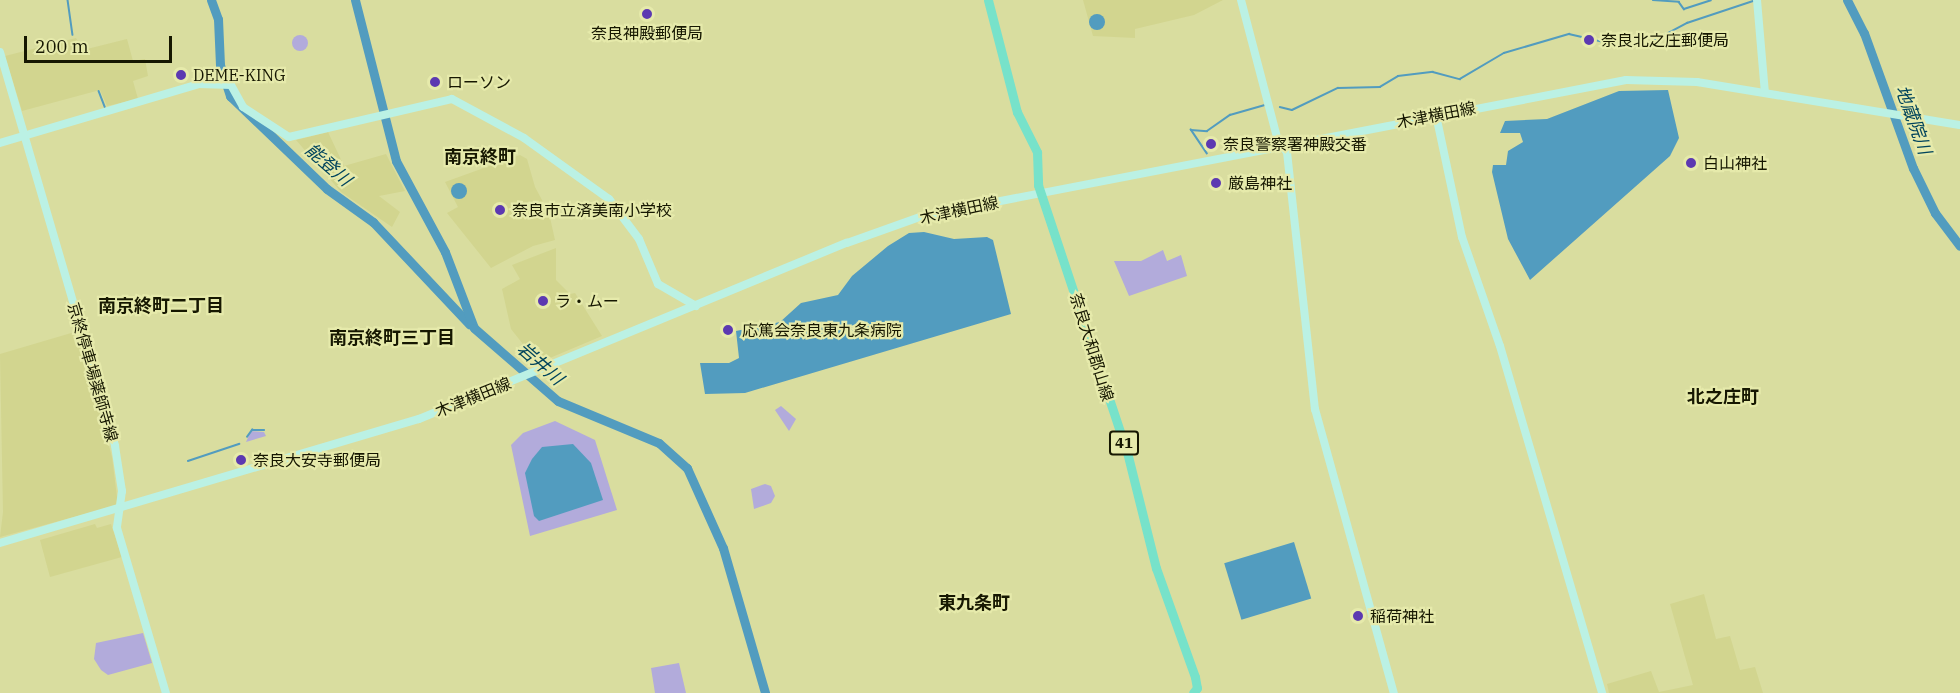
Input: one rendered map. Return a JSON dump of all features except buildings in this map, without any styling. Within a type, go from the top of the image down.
[{"type":"main road","name":"奈良大和郡山線","points":[[988,0],[1017,112],[1037,152],[1041,193],[1127,452],[1155,568],[1195,677],[1197,688],[1193,693]]},
{"type":"main road","points":[[1241,0],[1278,141],[1287,152],[1315,409],[1394,693]]},
{"type":"main road","points":[[1757,2],[1765,93]]},
{"type":"main road","name":"京終停車場薬師寺線","points":[[0,54],[26,135],[117,454],[122,491],[117,522],[123,552],[166,693]]},
{"type":"main road","name":"木津横田線","points":[[0,543],[119,511],[405,424],[900,223],[1436,115],[1626,80],[1697,82],[1960,125]]},
{"type":"main road","points":[[0,143],[199,84],[226,85],[243,107],[289,137],[452,99],[524,138],[609,199],[639,239],[658,284],[696,306]]},
{"type":"main road","points":[[1436,115],[1462,237],[1500,346],[1602,693]]},
{"type":"shaded area","points":[[1083,0],[1223,0],[1194,15],[1135,29],[1135,38],[1093,36]]},
{"type":"shaded area","points":[[297,35],[303,35],[308,43],[306,49],[297,51],[292,46],[292,40]]},
{"type":"shaded area","points":[[76,38],[83,50],[127,39],[133,61],[145,59],[148,76],[133,81],[138,99],[107,106],[100,90],[22,111],[5,56]]},
{"type":"shaded area","points":[[328,132],[344,166],[386,154],[405,191],[379,196],[400,212],[392,227],[341,192],[296,140]]},
{"type":"shaded area","name":"奈良市立済美南小学校","points":[[520,155],[527,159],[535,187],[549,213],[555,240],[533,246],[491,268],[447,213],[458,207],[445,182]]},
{"type":"shaded area","name":"ラ・ムー","points":[[556,248],[556,280],[570,294],[575,293],[602,336],[538,363],[511,329],[502,289],[520,279],[512,265]]},
{"type":"shaded area","points":[[1163,250],[1167,261],[1181,255],[1187,276],[1129,296],[1114,261],[1141,261]]},
{"type":"shaded area","points":[[78,331],[112,457],[118,505],[0,537],[3,512],[0,354]]},
{"type":"shaded area","points":[[781,406],[796,419],[789,431],[775,410]]},
{"type":"shaded area","points":[[555,421],[595,440],[617,510],[530,536],[511,445],[523,433]]},
{"type":"shaded area","points":[[251,431],[264,432],[266,436],[246,442]]},
{"type":"shaded area","points":[[765,484],[771,486],[775,496],[771,503],[754,509],[751,489]]},
{"type":"shaded area","points":[[95,524],[97,528],[111,524],[122,557],[50,577],[40,540]]},
{"type":"shaded area","points":[[1704,594],[1716,639],[1730,636],[1740,670],[1755,667],[1763,693],[1609,693],[1607,684],[1651,671],[1659,692],[1693,685],[1670,604]]},
{"type":"shaded area","points":[[143,633],[152,663],[108,675],[101,670],[94,659],[96,643]]},
{"type":"shaded area","points":[[679,663],[686,693],[655,693],[651,668]]},
{"type":"water","points":[[1097,14],[1105,22],[1097,30],[1089,22]]},
{"type":"water","points":[[1668,90],[1679,138],[1670,156],[1530,280],[1508,239],[1492,172],[1493,165],[1506,165],[1508,151],[1523,142],[1520,133],[1500,133],[1505,121],[1547,119],[1619,91]]},
{"type":"water","points":[[459,183],[467,191],[459,199],[451,191]]},
{"type":"water","points":[[924,232],[954,239],[987,237],[993,240],[1011,314],[745,393],[705,394],[700,363],[729,363],[739,358],[736,331],[780,322],[801,303],[838,295],[852,276],[888,246],[909,233]]},
{"type":"water","points":[[573,444],[591,463],[603,500],[539,521],[534,516],[525,473],[532,459],[542,447]]},
{"type":"water","points":[[1294,542],[1311,598],[1241,620],[1224,563]]},
{"type":"waterway","points":[[68,0],[73,35]]},
{"type":"waterway","name":"能登川","points":[[211,0],[218,19],[220,65],[230,96],[327,189],[373,222],[470,325]]},
{"type":"waterway","name":"岩井川","points":[[355,0],[396,161],[445,252],[474,328],[558,401],[659,443],[687,468],[723,548],[765,693]]},
{"type":"waterway","points":[[1653,0],[1679,2],[1684,9],[1711,0]]},
{"type":"waterway","name":"地蔵院川","points":[[1847,0],[1864,33],[1913,168],[1935,213],[1960,246]]},
{"type":"waterway","points":[[1280,107],[1292,110],[1338,88],[1380,87],[1398,76],[1433,72],[1460,79],[1504,53],[1569,34],[1617,45],[1644,46],[1687,23],[1753,1]]},
{"type":"waterway","points":[[99,91],[105,107]]},
{"type":"waterway","points":[[1207,154],[1191,130],[1207,131],[1230,115],[1264,105]]},
{"type":"waterway","points":[[247,437],[252,430],[264,430]]},
{"type":"waterway","points":[[188,461],[239,444]]},
{"type":"place","name":"奈良神殿郵便局","points":[[647,14]]},
{"type":"place","name":"奈良北之庄郵便局","points":[[1589,40]]},
{"type":"place","name":"DEME-KING","points":[[181,75]]},
{"type":"place","name":"ローソン","points":[[435,82]]},
{"type":"place","name":"奈良警察署神殿交番","points":[[1211,144]]},
{"type":"place","name":"白山神社","points":[[1691,163]]},
{"type":"place","name":"厳島神社","points":[[1216,183]]},
{"type":"place","name":"奈良市立済美南小学校","points":[[500,210]]},
{"type":"place","name":"ラ・ムー","points":[[543,301]]},
{"type":"place","name":"応篤会奈良東九条病院","points":[[728,330]]},
{"type":"place","name":"奈良大安寺郵便局","points":[[241,460]]},
{"type":"place","name":"稲荷神社","points":[[1358,616]]},
{"type":"district","name":"南京終町","points":[[480,157]]},
{"type":"district","name":"南京終町二丁目","points":[[161,306]]},
{"type":"district","name":"南京終町三丁目","points":[[392,338]]},
{"type":"district","name":"北之庄町","points":[[1723,397]]},
{"type":"district","name":"東九条町","points":[[974,603]]}]
